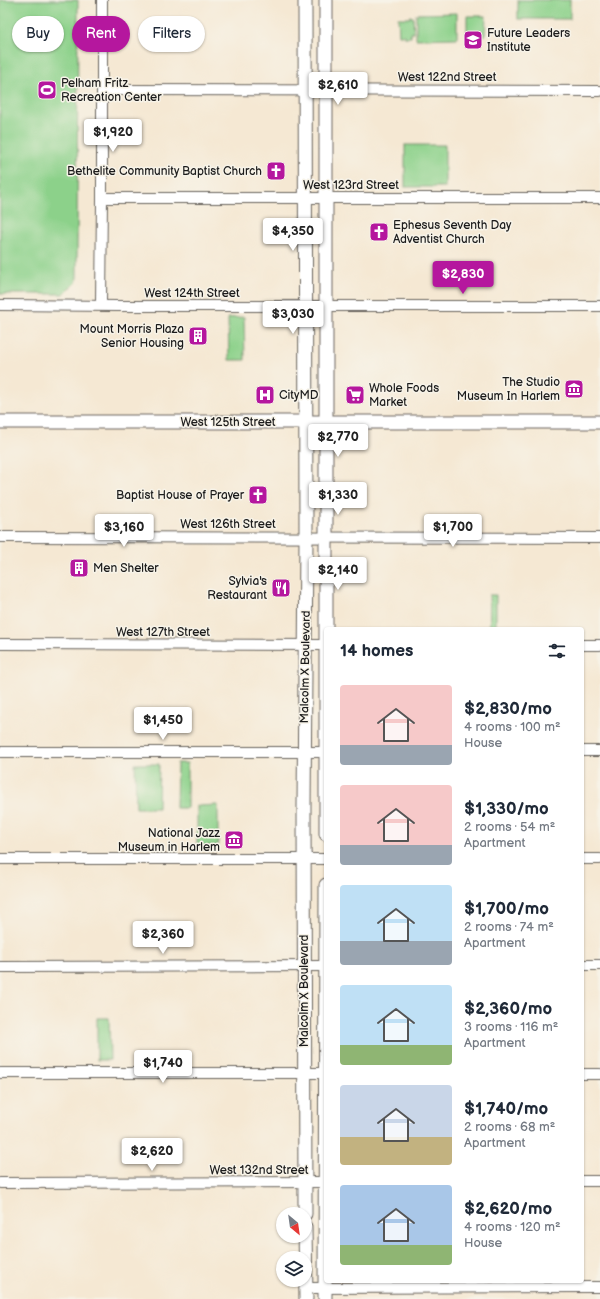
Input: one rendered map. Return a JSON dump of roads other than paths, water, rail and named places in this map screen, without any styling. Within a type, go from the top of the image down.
[{"type":"main road","name":"Malcolm X Boulevard","points":[[305,1207],[304,752],[306,538],[306,0]]},
{"type":"main road","name":"Malcolm X Boulevard","points":[[326,0],[326,627]]},
{"type":"main road","name":"West 125th Street","points":[[0,422],[600,422]]},
{"type":"main road","points":[[305,1243],[306,1293]]},
{"type":"street","points":[[101,305],[102,0]]},
{"type":"street","name":"West 122nd Street","points":[[102,90],[600,91]]},
{"type":"street","name":"West 123rd Street","points":[[102,198],[600,198]]},
{"type":"street","name":"West 124th Street","points":[[0,305],[600,306]]},
{"type":"street","name":"West 126th Street","points":[[0,537],[600,538]]},
{"type":"street","name":"West 127th Street","points":[[0,644],[324,645]]},
{"type":"street","points":[[584,644],[600,644]]},
{"type":"street","points":[[584,751],[600,751]]},
{"type":"street","points":[[0,752],[324,752]]},
{"type":"street","points":[[0,860],[324,859]]},
{"type":"street","points":[[584,859],[600,859]]},
{"type":"street","points":[[584,965],[600,965]]},
{"type":"street","points":[[0,967],[324,966]]},
{"type":"street","points":[[0,1073],[324,1073]]},
{"type":"street","points":[[584,1074],[600,1074]]},
{"type":"street","points":[[584,1181],[600,1181]]},
{"type":"street","name":"West 132nd Street","points":[[0,1183],[324,1182]]},
{"type":"street","points":[[306,1293],[600,1287]]},
{"type":"place","name":"Future Leaders Institute","points":[[473,40]]},
{"type":"place","name":"Pelham Fritz Recreation Center","points":[[47,90]]},
{"type":"place","name":"Bethelite Community Baptist Church","points":[[276,171]]},
{"type":"place","name":"Ephesus Seventh Day Adventist Church","points":[[379,232]]},
{"type":"place","name":"Mount Morris Plaza Senior Housing","points":[[198,336]]},
{"type":"place","name":"The Studio Museum In Harlem","points":[[574,389]]},
{"type":"place","name":"CityMD","points":[[265,395]]},
{"type":"place","name":"Whole Foods Market","points":[[355,395]]},
{"type":"place","name":"Baptist House of Prayer","points":[[258,495]]},
{"type":"place","name":"Men Shelter","points":[[79,568]]},
{"type":"place","name":"Sylvia's Restaurant","points":[[281,588]]},
{"type":"place","name":"National Jazz Museum in Harlem","points":[[234,840]]}]
